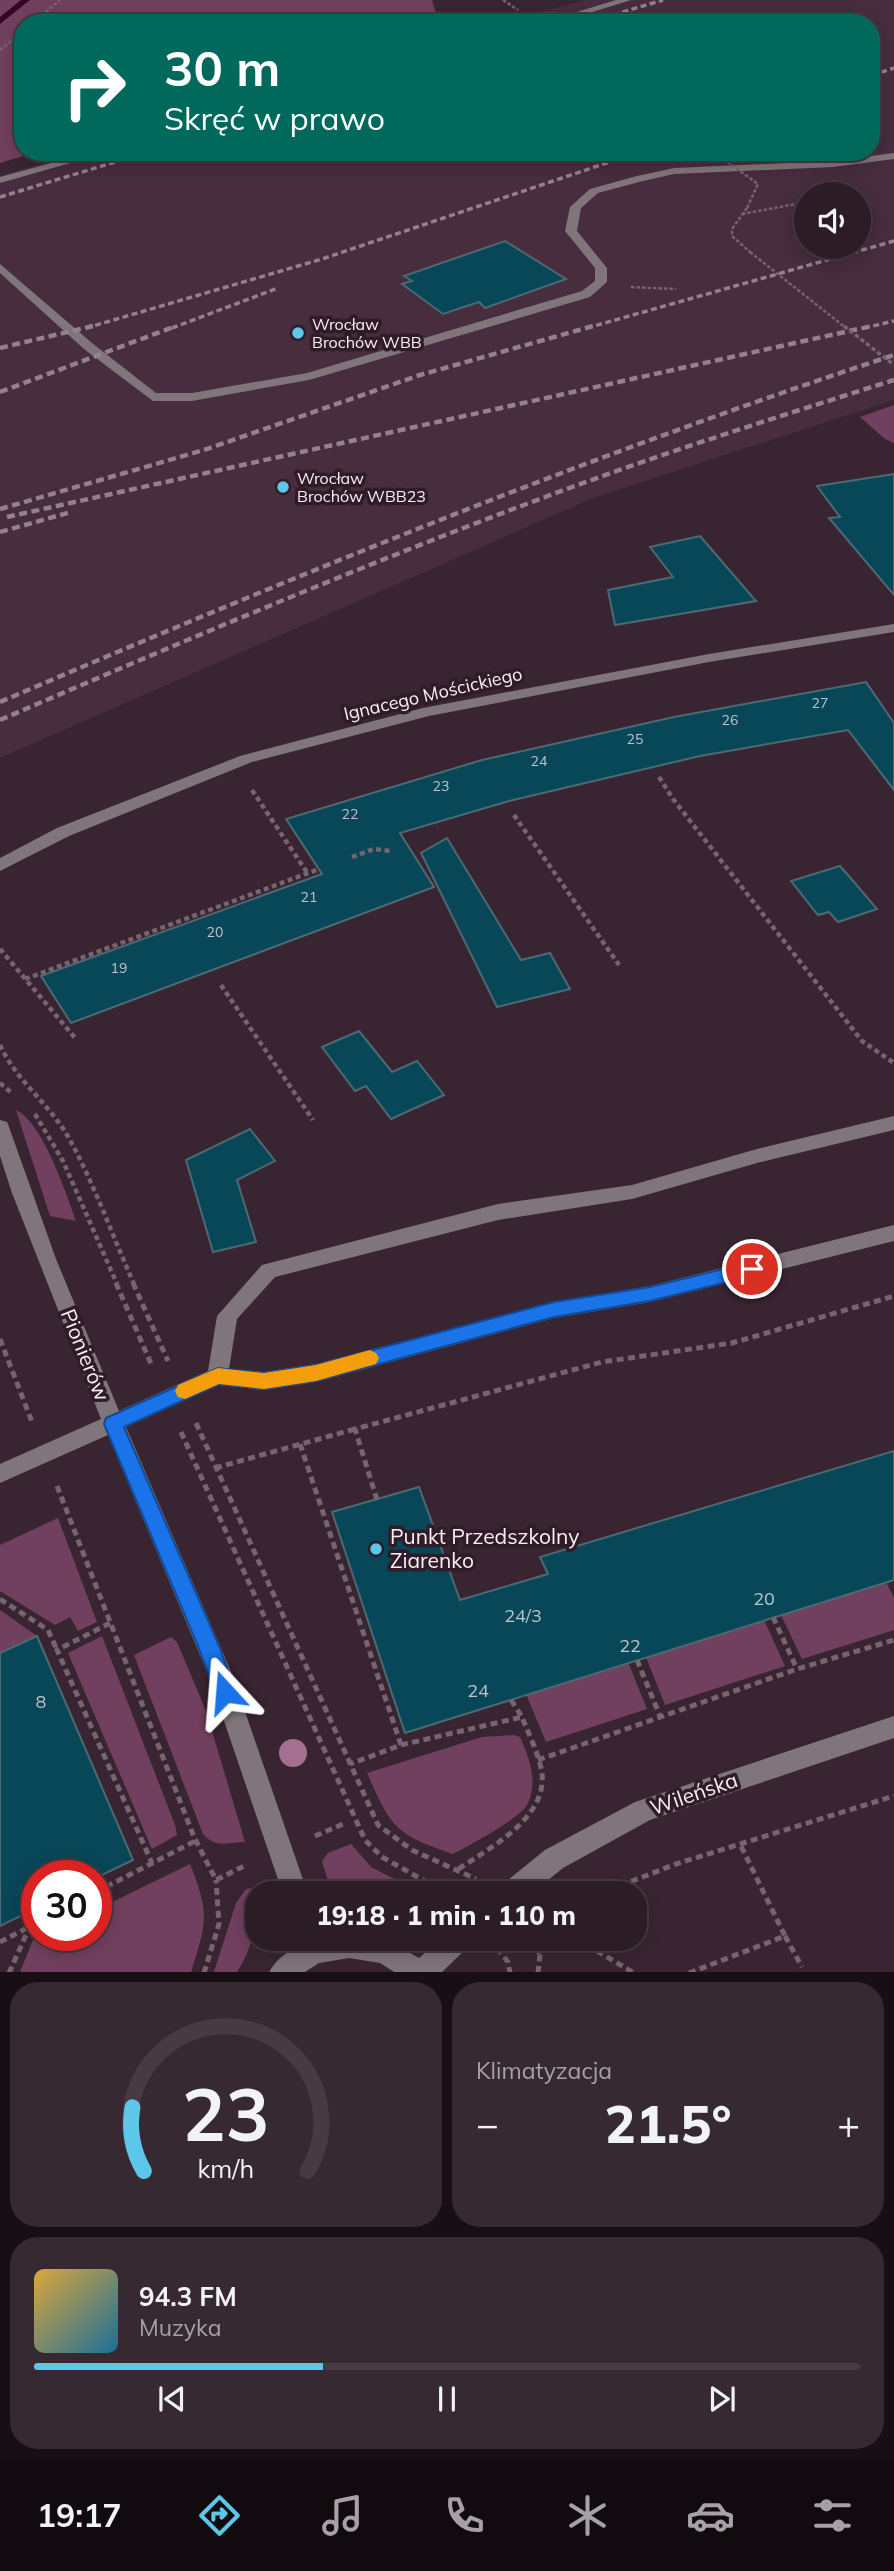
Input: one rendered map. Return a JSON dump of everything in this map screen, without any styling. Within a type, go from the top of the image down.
[{"type":"street","points":[[577,14],[626,0]]},
{"type":"street","points":[[0,180],[71,161]]},
{"type":"street","points":[[0,267],[88,346],[153,397],[192,397],[309,376],[586,293],[601,282],[601,268],[571,232],[576,207],[594,191],[674,171],[856,161]]},
{"type":"street","name":"Ignacego Mościckiego","points":[[0,866],[63,832],[259,755],[428,711],[709,658],[894,628]]},
{"type":"street","points":[[218,1376],[227,1316],[269,1271],[498,1212],[632,1192],[757,1156],[894,1123]]},
{"type":"street","name":"Pionierów","points":[[0,1127],[33,1224],[113,1424],[209,1646],[291,1881]]},
{"type":"street","points":[[0,1474],[218,1376],[264,1381],[316,1373],[554,1310],[650,1294],[894,1233]]},
{"type":"street","name":"Wileńska","points":[[527,1881],[554,1859],[644,1810],[894,1727]]},
{"type":"street","points":[[282,1972],[308,1951]]},
{"type":"street","points":[[385,1951],[417,1972]]},
{"type":"street","points":[[422,1972],[445,1951]]},
{"type":"path","points":[[44,14],[60,0]]},
{"type":"path","points":[[0,50],[14,38]]},
{"type":"path","points":[[726,161],[758,184],[747,208],[732,229],[732,236],[894,365]]},
{"type":"path","points":[[742,215],[794,205]]},
{"type":"path","points":[[601,282],[637,288],[676,289]]},
{"type":"path","points":[[659,777],[673,799],[862,1041],[894,1063]]},
{"type":"path","points":[[249,785],[308,874]]},
{"type":"path","points":[[514,815],[619,965]]},
{"type":"path","points":[[352,857],[374,849],[390,851]]},
{"type":"path","points":[[25,979],[319,869]]},
{"type":"path","points":[[0,949],[76,1039]]},
{"type":"path","points":[[221,985],[313,1120]]},
{"type":"path","points":[[0,1083],[19,1098]]},
{"type":"path","points":[[28,1105],[63,1161],[154,1370]]},
{"type":"path","points":[[215,1468],[602,1362],[732,1343],[894,1296]]},
{"type":"path","points":[[0,1339],[110,1623],[197,1840],[216,1880],[219,1924],[204,1972]]},
{"type":"path","points":[[177,1423],[365,1840],[381,1858],[432,1881]]},
{"type":"path","points":[[355,1429],[377,1500]]},
{"type":"path","points":[[300,1444],[401,1745]]},
{"type":"path","points":[[0,1599],[48,1630],[152,1863]]},
{"type":"path","points":[[773,1617],[797,1669]]},
{"type":"path","points":[[57,1650],[110,1623]]},
{"type":"path","points":[[538,1760],[797,1669],[894,1640]]},
{"type":"path","points":[[637,1660],[660,1716]]},
{"type":"path","points":[[457,1870],[530,1817],[542,1784],[538,1760],[522,1717],[511,1700]]},
{"type":"path","points":[[350,1764],[401,1745],[522,1717]]},
{"type":"path","points":[[632,1881],[676,1864],[894,1796]]},
{"type":"path","points":[[366,1815],[372,1812],[388,1836],[407,1849],[480,1881]]},
{"type":"path","points":[[311,1838],[343,1824]]},
{"type":"path","points":[[112,1884],[197,1840]]},
{"type":"path","points":[[740,1844],[802,1967]]},
{"type":"path","points":[[216,1880],[251,1862]]},
{"type":"path","points":[[0,1942],[21,1931]]},
{"type":"path","points":[[689,1972],[785,1936]]},
{"type":"path","points":[[9,1972],[21,1949]]},
{"type":"path","points":[[500,1951],[508,1962],[510,1972]]},
{"type":"path","points":[[538,1972],[542,1951]]},
{"type":"path","points":[[598,1951],[634,1972]]},
{"type":"shaded area","points":[[0,0],[432,0],[436,14],[14,14],[14,159],[0,163]]},
{"type":"shaded area","points":[[584,0],[894,0],[894,400],[593,498],[0,758],[0,176],[49,161],[880,161],[880,14],[535,14]]},
{"type":"shaded area","points":[[894,405],[894,443],[885,439],[860,417]]},
{"type":"shaded area","points":[[16,1110],[26,1117],[44,1143],[76,1221],[50,1216]]},
{"type":"shaded area","points":[[58,1518],[97,1622],[78,1631],[70,1617],[55,1625],[0,1591],[0,1545]]},
{"type":"shaded area","points":[[886,1582],[894,1598],[894,1630],[802,1659],[781,1615]]},
{"type":"shaded area","points":[[0,1610],[37,1636],[0,1653]]},
{"type":"shaded area","points":[[764,1620],[785,1666],[665,1705],[646,1657]]},
{"type":"shaded area","points":[[102,1636],[175,1825],[177,1835],[152,1849],[68,1653]]},
{"type":"shaded area","points":[[171,1637],[177,1642],[206,1711],[245,1842],[218,1843],[203,1834],[134,1655]]},
{"type":"shaded area","points":[[628,1662],[647,1709],[546,1742],[526,1694]]},
{"type":"shaded area","points":[[482,1737],[520,1737],[531,1770],[531,1797],[527,1805],[504,1825],[453,1854],[419,1841],[398,1827],[383,1806],[367,1773]]},
{"type":"shaded area","points":[[351,1844],[371,1867],[398,1881],[328,1881],[322,1861],[328,1853]]},
{"type":"shaded area","points":[[190,1864],[201,1895],[204,1918],[191,1972],[20,1972],[29,1951],[112,1951],[112,1902]]},
{"type":"shaded area","points":[[245,1890],[245,1951],[248,1951],[237,1972],[214,1972],[236,1903]]},
{"type":"building","points":[[505,241],[566,279],[485,308],[479,302],[443,314],[402,284],[412,281],[404,276]]},
{"type":"building","points":[[894,474],[894,595],[829,518],[840,517],[817,486]]},
{"type":"building","points":[[700,536],[756,601],[615,625],[608,590],[673,577],[650,547]]},
{"type":"building","points":[[866,682],[894,723],[894,790],[848,730],[700,756],[509,801],[400,833],[434,887],[71,1023],[41,976],[322,874],[286,819],[482,760],[674,717]]},
{"type":"building","points":[[447,838],[521,960],[550,953],[570,989],[497,1007],[421,853]]},
{"type":"building","points":[[840,866],[877,909],[838,922],[829,912],[818,915],[791,881]]},
{"type":"building","points":[[359,1031],[392,1072],[417,1061],[444,1095],[391,1119],[366,1086],[355,1091],[322,1047]]},
{"type":"building","points":[[250,1129],[275,1161],[237,1180],[256,1242],[213,1252],[186,1160]]},
{"type":"building","points":[[894,1451],[894,1580],[405,1733],[332,1512],[419,1487],[460,1600],[548,1574],[540,1557]]},
{"type":"building","points":[[37,1636],[133,1860],[112,1870],[112,1860],[21,1860],[21,1916],[0,1926],[0,1653]]},
{"type":"waterway","points":[[0,21],[26,0]]},
{"type":"railway","points":[[616,14],[663,0]]},
{"type":"railway","points":[[880,72],[894,68]]},
{"type":"railway","points":[[0,197],[118,161]]},
{"type":"railway","points":[[92,326],[322,259],[612,161]]},
{"type":"railway","points":[[587,328],[894,241]]},
{"type":"railway","points":[[172,328],[278,288]]},
{"type":"railway","points":[[864,328],[894,321]]},
{"type":"railway","points":[[0,348],[92,326]]},
{"type":"railway","points":[[86,328],[92,326]]},
{"type":"railway","points":[[0,392],[176,326]]},
{"type":"railway","points":[[0,509],[204,450],[420,375],[593,326]]},
{"type":"railway","points":[[7,517],[872,326]]},
{"type":"railway","points":[[0,702],[443,519],[667,434],[894,355]]},
{"type":"railway","points":[[0,720],[290,597],[509,510],[660,456],[894,380]]},
{"type":"railway","points":[[0,532],[71,512]]},
{"type":"slow traffic","points":[[185,1391],[218,1376],[264,1381],[316,1373],[370,1358]]},
{"type":"place","name":"Wrocław Brochów WBB","points":[[298,333]]},
{"type":"place","name":"Wrocław Brochów WBB23","points":[[283,487]]},
{"type":"place","name":"Punkt Przedszkolny Ziarenko","points":[[376,1549]]},
{"type":"route","points":[[225,1692],[209,1646],[113,1424],[218,1376],[264,1381],[316,1373],[554,1310],[650,1294],[752,1269]]}]
